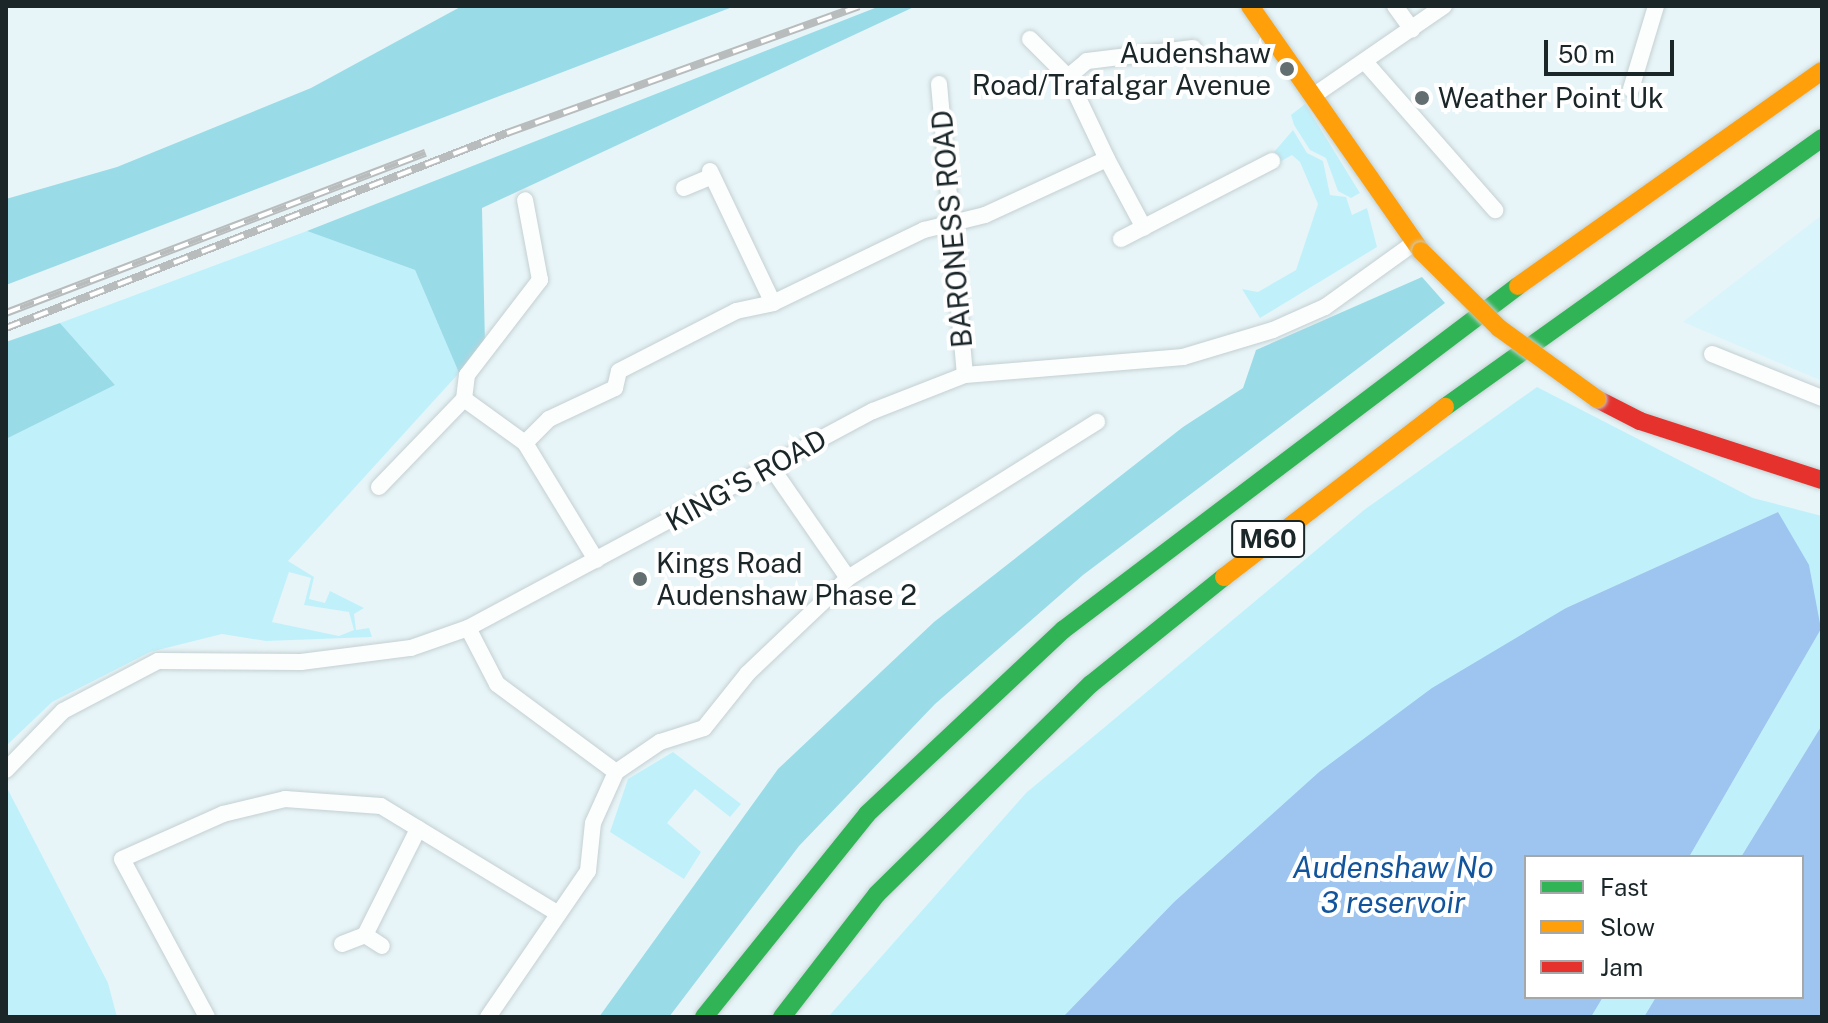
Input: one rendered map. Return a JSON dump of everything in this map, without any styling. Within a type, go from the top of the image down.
[{"type":"main road","points":[[1250,6],[1418,247],[1499,328],[1597,399],[1640,421],[1822,480]]},
{"type":"main road","name":"M60","points":[[704,1017],[867,814],[1063,630],[1420,356],[1822,71]]},
{"type":"main road","name":"M60","points":[[782,1017],[877,894],[1091,684],[1345,479],[1822,138]]},
{"type":"street","points":[[1395,6],[1412,29]]},
{"type":"street","points":[[1313,96],[1366,63],[1444,6]]},
{"type":"street","points":[[1631,89],[1656,6]]},
{"type":"street","points":[[1030,39],[1068,77],[1144,228]]},
{"type":"street","points":[[1068,77],[1087,61],[1193,48]]},
{"type":"street","points":[[1366,63],[1495,210]]},
{"type":"street","name":"BARONESS ROAD","points":[[939,84],[955,220],[965,375]]},
{"type":"street","points":[[525,443],[549,419],[615,388],[619,371],[736,311],[773,303],[955,220],[985,215],[1107,159]]},
{"type":"street","points":[[1121,239],[1272,161]]},
{"type":"street","points":[[684,188],[711,173],[773,303]]},
{"type":"street","points":[[379,487],[464,399],[467,375],[540,280],[525,200]]},
{"type":"street","name":"KING'S ROAD","points":[[6,770],[63,711],[158,661],[301,662],[411,648],[468,628],[873,411],[965,375],[1183,357],[1325,307],[1418,247]]},
{"type":"street","points":[[1712,354],[1822,398]]},
{"type":"street","points":[[464,399],[525,443],[596,560]]},
{"type":"street","points":[[488,1017],[588,871],[593,823],[616,772],[660,742],[704,728],[748,673],[848,578],[1097,422]]},
{"type":"street","points":[[771,467],[848,578]]},
{"type":"street","points":[[468,628],[497,684],[616,772]]},
{"type":"street","points":[[207,1017],[122,859],[166,833],[285,799],[381,806],[557,913]]},
{"type":"street","points":[[342,944],[365,935],[418,829]]},
{"type":"street","points":[[365,935],[382,946]]},
{"type":"shaded area","points":[[462,6],[735,6],[6,285],[6,199],[117,167],[311,88]]},
{"type":"shaded area","points":[[880,6],[916,6],[482,208],[485,344],[459,373],[415,270],[307,231]]},
{"type":"shaded area","points":[[1305,104],[1360,193],[1351,198],[1338,191],[1326,158],[1310,150],[1294,125],[1291,115]]},
{"type":"shaded area","points":[[1293,130],[1307,153],[1323,161],[1330,195],[1346,197],[1352,215],[1367,208],[1377,247],[1260,318],[1242,289],[1258,292],[1296,270],[1318,204],[1300,162],[1292,155],[1278,163],[1274,152]]},
{"type":"shaded area","points":[[1822,215],[1822,381],[1683,322]]},
{"type":"shaded area","points":[[307,231],[415,270],[459,373],[288,561],[314,577],[309,599],[325,603],[330,591],[364,608],[354,614],[356,630],[369,628],[372,637],[266,641],[222,634],[150,652],[52,702],[6,746],[6,439],[115,385],[60,323]],"holes":[[[289,572],[311,578],[304,605],[349,612],[354,630],[339,636],[272,622]]]},
{"type":"shaded area","points":[[1422,277],[1445,303],[1083,575],[935,704],[799,846],[669,1017],[599,1017],[778,769],[934,622],[1183,427],[1243,388],[1256,350]]},
{"type":"shaded area","points":[[60,323],[115,385],[6,439],[6,342]]},
{"type":"shaded area","points":[[1537,387],[1753,498],[1822,516],[1822,725],[1742,855],[1690,855],[1821,629],[1778,512],[1566,608],[1319,772],[1174,902],[1063,1017],[828,1017],[1026,793],[1364,510]]},
{"type":"shaded area","points":[[673,752],[741,804],[730,817],[695,789],[667,823],[701,852],[684,879],[610,832],[628,779]]},
{"type":"shaded area","points":[[6,786],[108,983],[117,1017],[6,1017]]},
{"type":"shaded area","points":[[1602,999],[1655,999],[1644,1017],[1591,1017]]},
{"type":"water","name":"Audenshaw No 3 reservoir","points":[[1778,512],[1809,565],[1821,629],[1690,855],[1524,855],[1524,999],[1602,999],[1591,1017],[1063,1017],[1174,902],[1319,772],[1432,688],[1566,608]]},
{"type":"water","points":[[1822,725],[1822,1017],[1644,1017],[1655,999],[1804,999],[1804,855],[1742,855]]},
{"type":"railway","points":[[6,328],[507,133],[859,6]]},
{"type":"railway","points":[[6,313],[425,153]]},
{"type":"traffic: fast","points":[[1445,407],[1822,138]]},
{"type":"traffic: fast","points":[[704,1017],[867,814],[1063,630],[1518,286]]},
{"type":"traffic: fast","points":[[782,1017],[877,894],[1091,684],[1224,577]]},
{"type":"traffic: slow","points":[[1250,6],[1421,251]]},
{"type":"traffic: slow","points":[[1518,286],[1822,71]]},
{"type":"traffic: slow","points":[[1421,251],[1499,328],[1597,399]]},
{"type":"traffic: slow","points":[[1224,577],[1445,407]]},
{"type":"traffic: jam","points":[[1597,399],[1640,421],[1822,480]]},
{"type":"place","name":"Audenshaw Road/Trafalgar Avenue","points":[[1287,69]]},
{"type":"place","name":"Weather Point Uk","points":[[1422,98]]},
{"type":"place","name":"Kings Road Audenshaw Phase 2","points":[[640,579]]}]
